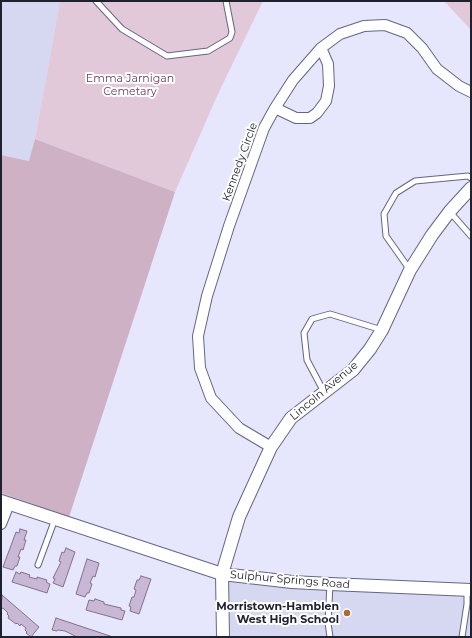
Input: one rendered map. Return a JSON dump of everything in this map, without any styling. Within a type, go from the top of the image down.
[{"type":"street","name":"Kennedy Circle","points":[[271,447],[239,428],[211,398],[200,368],[198,336],[207,296],[229,226],[264,128],[275,108],[293,80],[321,48],[340,34],[364,26],[384,25],[407,32],[422,48],[437,69],[459,86],[471,92]]},
{"type":"street","points":[[275,108],[296,118],[310,118],[317,113],[326,101],[329,86],[328,64],[321,48]]},
{"type":"street","name":"Lincoln Avenue","points":[[223,637],[222,574],[239,516],[271,447],[291,418],[353,370],[370,349],[382,330],[410,270],[432,235],[450,211],[471,188]]},
{"type":"street","points":[[1,524],[5,502]]},
{"type":"street","name":"Sulphur Springs Road","points":[[5,502],[222,574],[292,582],[469,590]]},
{"type":"lane","points":[[96,1],[122,29],[167,56],[208,51],[230,38],[232,32],[226,1]]},
{"type":"lane","points":[[410,270],[386,236],[384,214],[396,193],[415,181],[468,176],[471,178]]},
{"type":"lane","points":[[450,211],[471,236]]},
{"type":"lane","points":[[324,392],[307,360],[304,333],[312,319],[330,314],[382,330]]},
{"type":"lane","points":[[38,565],[54,519]]},
{"type":"lane","points":[[330,584],[328,623],[330,637]]},
{"type":"lane","points":[[462,637],[469,590]]},
{"type":"shaded area","points":[[1,1],[60,1],[30,161],[1,155]]},
{"type":"shaded area","points":[[35,139],[175,192],[69,517],[1,493],[1,155],[29,161]]},
{"type":"shaded area","name":"Morristown-Hamblen West High School","points":[[222,574],[471,590],[471,637],[223,637]]},
{"type":"green space","name":"Emma Jarnigan Cemetary","points":[[60,1],[263,1],[218,94],[175,192],[35,139]]},
{"type":"green space","points":[[444,1],[471,1],[471,30]]},
{"type":"building","points":[[20,529],[27,531],[23,550],[21,549],[18,557],[20,557],[17,566],[15,566],[13,570],[3,567],[16,532],[19,533]]},
{"type":"building","points":[[66,548],[75,552],[63,587],[53,583],[55,579],[53,578],[61,562],[59,561],[62,552],[64,553]]},
{"type":"building","points":[[87,559],[99,563],[95,577],[93,576],[90,583],[92,584],[89,593],[87,593],[85,597],[76,594]]},
{"type":"building","points":[[16,572],[30,575],[29,577],[37,579],[37,577],[47,580],[46,582],[50,584],[47,593],[12,582]]},
{"type":"building","points":[[141,576],[151,579],[139,614],[130,611],[131,607],[129,606],[132,597],[134,597],[136,590],[134,589],[137,580],[139,580]]},
{"type":"building","points":[[2,595],[39,627],[31,637],[26,633],[26,628],[21,624],[20,626],[17,623],[16,624],[8,618],[8,613],[3,608],[1,609]]},
{"type":"building","points":[[95,599],[104,602],[104,604],[121,608],[121,610],[125,611],[122,620],[86,610],[89,600],[94,601]]},
{"type":"building","points":[[56,618],[113,637],[77,637],[65,631],[52,630]]},
{"type":"place","name":"Morristown-Hamblen West High School","points":[[347,613]]}]
